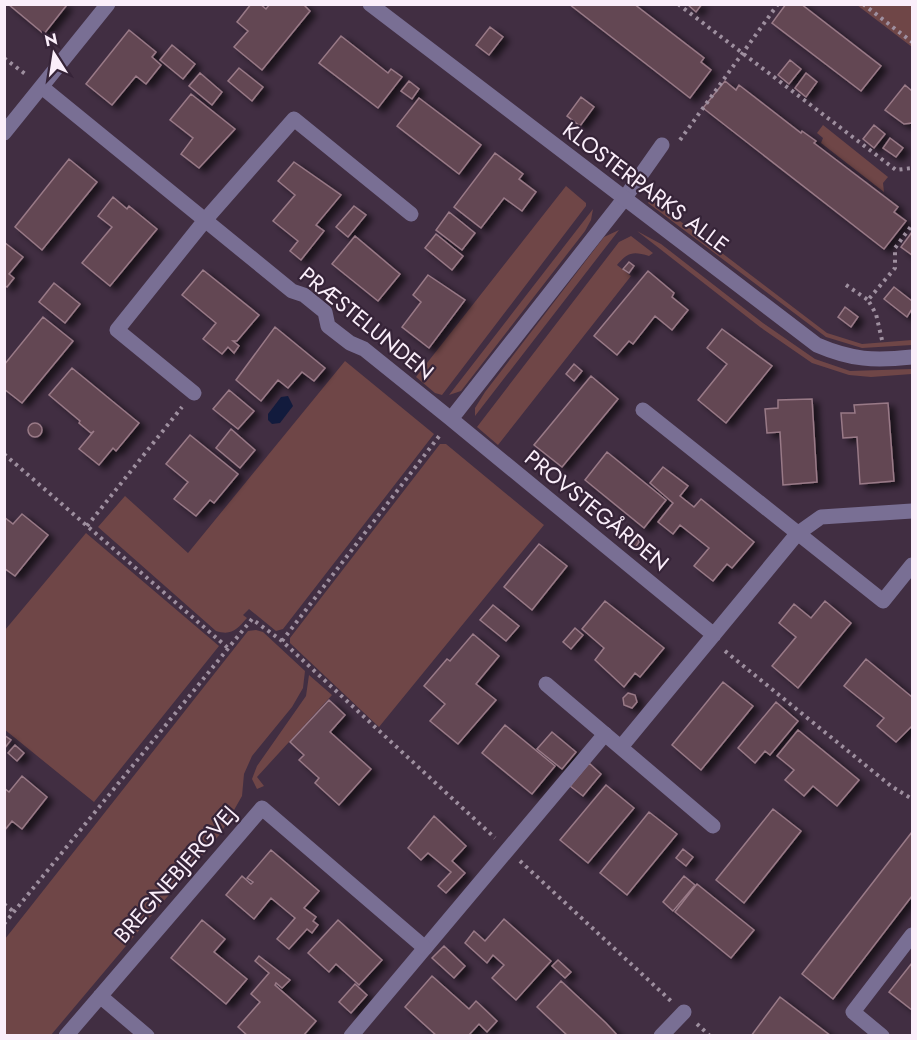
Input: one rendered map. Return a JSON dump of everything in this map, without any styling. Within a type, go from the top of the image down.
[{"type":"street","points":[[4,133],[43,88],[108,4]]},
{"type":"street","name":"KLOSTERPARKS ALLE","points":[[370,4],[817,345],[844,357],[878,361],[912,357]]},
{"type":"street","name":"PRÆSTELUNDEN","points":[[43,88],[292,291],[304,295],[325,312],[328,326],[350,343],[364,349],[451,419]]},
{"type":"street","points":[[194,393],[117,330],[206,219],[294,119],[411,214]]},
{"type":"street","points":[[451,419],[670,144]]},
{"type":"street","points":[[643,410],[883,601],[912,565]]},
{"type":"street","name":"PROVSTEGÅRDEN","points":[[451,419],[712,637]]},
{"type":"street","points":[[621,747],[797,534],[821,517],[912,511]]},
{"type":"street","points":[[546,684],[713,826]]},
{"type":"street","points":[[351,1035],[606,734]]},
{"type":"street","name":"BREGNEBJERGVEJ","points":[[66,1035],[262,808],[424,948]]},
{"type":"street","points":[[882,1035],[853,1012],[912,935]]},
{"type":"street","points":[[100,996],[147,1035]]},
{"type":"street","points":[[661,1035],[684,1012]]},
{"type":"path","points":[[678,4],[896,170],[912,168]]},
{"type":"path","points":[[670,144],[778,4]]},
{"type":"path","points":[[864,4],[912,42]]},
{"type":"path","points":[[4,58],[43,88]]},
{"type":"path","points":[[868,300],[895,268],[895,248],[912,225]]},
{"type":"path","points":[[846,285],[868,300],[876,314],[882,341]]},
{"type":"path","points":[[87,526],[194,393]]},
{"type":"path","points":[[282,641],[451,419]]},
{"type":"path","points":[[4,454],[228,648]]},
{"type":"path","points":[[4,924],[252,620],[282,641],[710,1035]]},
{"type":"path","points":[[712,637],[873,772],[912,799]]},
{"type":"path","points":[[4,904],[14,912]]},
{"type":"shaded area","points":[[857,5],[912,5],[912,47]]},
{"type":"shaded area","points":[[823,125],[888,177],[883,183],[884,192],[821,143],[823,138],[817,133]]},
{"type":"shaded area","points":[[566,186],[586,203],[586,206],[442,395],[435,393],[416,377]]},
{"type":"shaded area","points":[[651,199],[827,333],[862,344],[912,340],[912,345],[862,348],[826,337],[648,203]]},
{"type":"shaded area","points":[[593,209],[591,220],[585,231],[461,391],[449,395]]},
{"type":"shaded area","points":[[619,230],[475,416],[475,408],[485,392],[604,237]]},
{"type":"shaded area","points":[[637,231],[661,244],[763,323],[815,359],[850,371],[912,369],[912,374],[871,377],[849,375],[812,363],[760,327]]},
{"type":"shaded area","points":[[631,236],[653,253],[649,256],[639,253],[631,254],[624,257],[617,265],[631,276],[498,445],[477,427],[619,242]]},
{"type":"shaded area","points":[[345,361],[434,434],[283,629],[276,631],[249,609],[243,615],[247,618],[234,630],[226,633],[216,631],[98,527],[125,496],[188,553]]},
{"type":"shaded area","points":[[440,444],[446,444],[544,525],[379,727],[290,643],[290,638]]},
{"type":"shaded area","points":[[86,533],[219,646],[94,802],[4,729],[5,630]]},
{"type":"shaded area","points":[[248,631],[263,632],[305,671],[303,688],[292,707],[252,756],[244,774],[242,796],[221,833],[51,1035],[5,1035],[5,939]]},
{"type":"shaded area","points":[[309,675],[332,695],[257,777],[264,786],[257,789],[252,779],[257,766],[306,696]]},
{"type":"water","points":[[288,396],[293,406],[280,423],[272,424],[268,420],[268,414],[281,397]]},
{"type":"building","points":[[8,4],[64,4],[66,6],[44,34]]},
{"type":"building","points":[[251,4],[260,4],[266,9],[270,4],[303,4],[310,11],[262,70],[234,47],[248,31],[237,22]]},
{"type":"building","points":[[569,4],[634,4],[704,58],[701,62],[711,70],[690,98]]},
{"type":"building","points":[[687,4],[702,4],[696,12]]},
{"type":"building","points":[[786,4],[801,4],[881,66],[861,91],[772,23]]},
{"type":"building","points":[[490,27],[503,37],[489,55],[476,45]]},
{"type":"building","points":[[129,30],[156,52],[152,57],[161,65],[146,84],[136,76],[112,105],[86,84]]},
{"type":"building","points":[[341,36],[388,73],[391,69],[402,77],[378,108],[319,63]]},
{"type":"building","points":[[172,45],[195,64],[183,79],[160,60]]},
{"type":"building","points":[[790,60],[801,69],[789,84],[778,75]]},
{"type":"building","points":[[239,68],[263,87],[252,101],[228,81]]},
{"type":"building","points":[[200,73],[222,92],[212,105],[189,86]]},
{"type":"building","points":[[806,73],[817,82],[806,97],[795,88]]},
{"type":"building","points":[[409,81],[419,89],[412,99],[401,91]]},
{"type":"building","points":[[725,81],[736,90],[739,85],[801,133],[802,131],[816,141],[814,143],[898,207],[894,212],[906,221],[884,249],[703,108]]},
{"type":"building","points":[[905,85],[912,91],[912,123],[904,124],[885,110]]},
{"type":"building","points":[[191,94],[235,129],[199,168],[181,154],[193,138],[170,120]]},
{"type":"building","points":[[581,97],[594,107],[580,126],[567,116]]},
{"type":"building","points":[[419,98],[481,145],[459,174],[397,126]]},
{"type":"building","points":[[874,125],[885,134],[874,148],[863,139]]},
{"type":"building","points":[[890,138],[903,148],[896,157],[883,148]]},
{"type":"building","points":[[495,153],[523,174],[519,179],[536,192],[522,211],[504,198],[481,228],[454,207]]},
{"type":"building","points":[[69,159],[97,182],[42,250],[15,227]]},
{"type":"building","points":[[294,162],[341,195],[316,225],[324,231],[301,260],[290,251],[298,241],[273,221],[295,195],[278,181]]},
{"type":"building","points":[[113,197],[127,209],[129,206],[157,229],[110,286],[82,263],[112,227],[98,216]]},
{"type":"building","points":[[354,206],[366,215],[348,237],[336,227]]},
{"type":"building","points":[[449,212],[475,233],[462,250],[436,230]]},
{"type":"building","points":[[912,232],[912,255],[901,247]]},
{"type":"building","points":[[436,234],[463,256],[452,270],[425,248]]},
{"type":"building","points":[[355,236],[400,274],[378,301],[332,264]]},
{"type":"building","points":[[4,242],[23,257],[9,274],[14,278],[7,287],[4,285]]},
{"type":"building","points":[[629,262],[634,266],[629,273],[623,269]]},
{"type":"building","points":[[203,270],[259,315],[237,341],[233,341],[239,346],[234,353],[228,347],[222,354],[203,339],[216,323],[182,295]]},
{"type":"building","points":[[648,271],[674,293],[672,297],[688,310],[672,330],[655,316],[633,344],[629,341],[617,355],[594,336]]},
{"type":"building","points":[[428,275],[465,300],[429,348],[402,327],[421,302],[413,295]]},
{"type":"building","points":[[54,283],[80,304],[65,323],[39,302]]},
{"type":"building","points":[[894,287],[912,301],[912,309],[907,317],[884,299]]},
{"type":"building","points":[[845,307],[858,317],[851,327],[838,317]]},
{"type":"building","points":[[43,317],[73,341],[22,403],[4,389],[4,365]]},
{"type":"building","points":[[275,327],[325,368],[314,381],[302,372],[288,388],[278,380],[261,401],[236,380]]},
{"type":"building","points":[[722,329],[772,366],[726,423],[698,400],[727,364],[707,348]]},
{"type":"building","points":[[574,364],[582,371],[574,381],[566,374]]},
{"type":"building","points":[[72,368],[139,423],[116,451],[113,448],[99,465],[79,449],[94,431],[91,433],[49,395]]},
{"type":"building","points":[[591,376],[618,399],[562,467],[534,445]]},
{"type":"building","points":[[229,390],[254,411],[238,429],[213,409]]},
{"type":"building","points":[[812,399],[817,482],[783,485],[780,432],[767,433],[765,409],[778,408],[778,400]]},
{"type":"building","points":[[888,403],[894,481],[860,484],[857,437],[843,438],[841,413],[855,413],[854,405]]},
{"type":"building","points":[[35,423],[40,425],[42,430],[40,435],[35,437],[30,435],[28,430],[30,425]]},
{"type":"building","points":[[231,429],[255,450],[240,468],[216,448]]},
{"type":"building","points":[[190,435],[238,474],[214,503],[210,500],[196,516],[174,499],[188,482],[166,464]]},
{"type":"building","points":[[607,452],[666,500],[644,528],[585,480]]},
{"type":"building","points":[[663,467],[688,486],[680,496],[694,507],[701,499],[754,542],[732,568],[727,564],[713,581],[694,566],[709,548],[680,525],[673,534],[658,522],[673,503],[650,483]]},
{"type":"building","points":[[22,514],[48,535],[15,576],[4,568],[4,517],[13,524]]},
{"type":"building","points":[[629,534],[637,535],[639,542],[635,548],[627,546],[625,539]]},
{"type":"building","points":[[539,544],[567,566],[532,610],[504,587]]},
{"type":"building","points":[[605,601],[664,648],[640,677],[635,673],[624,687],[595,660],[604,648],[582,629]]},
{"type":"building","points":[[825,601],[851,623],[798,688],[772,666],[796,637],[779,623],[794,604],[811,618]]},
{"type":"building","points":[[493,605],[519,626],[506,641],[480,620]]},
{"type":"building","points":[[575,628],[583,635],[571,649],[563,642]]},
{"type":"building","points":[[473,634],[499,656],[476,684],[496,700],[458,744],[430,721],[445,704],[424,686]]},
{"type":"building","points":[[866,659],[912,697],[912,726],[896,742],[877,726],[884,718],[844,686]]},
{"type":"building","points":[[723,682],[753,706],[701,770],[672,745]]},
{"type":"building","points":[[628,693],[635,695],[637,702],[632,708],[624,705],[623,698]]},
{"type":"building","points":[[329,700],[345,715],[330,732],[371,769],[339,805],[315,783],[319,778],[299,760],[304,755],[290,742]]},
{"type":"building","points":[[776,702],[798,721],[770,755],[765,751],[755,763],[738,748]]},
{"type":"building","points":[[505,725],[555,766],[532,794],[482,753]]},
{"type":"building","points":[[798,730],[859,780],[837,806],[813,786],[804,796],[785,780],[794,770],[777,756]]},
{"type":"building","points":[[552,732],[576,752],[562,769],[537,749]]},
{"type":"building","points":[[4,735],[11,740],[4,749]]},
{"type":"building","points":[[15,745],[24,753],[17,761],[8,753]]},
{"type":"building","points":[[589,763],[601,774],[583,796],[570,786]]},
{"type":"building","points":[[22,776],[47,797],[22,829],[12,821],[4,831],[4,788],[9,792]]},
{"type":"building","points":[[606,785],[634,808],[588,863],[560,840]]},
{"type":"building","points":[[773,809],[801,831],[744,903],[716,880]]},
{"type":"building","points":[[649,812],[677,834],[627,895],[600,873]]},
{"type":"building","points":[[434,816],[466,846],[452,861],[465,873],[446,893],[438,886],[451,872],[428,853],[421,860],[408,848]]},
{"type":"building","points":[[912,832],[912,896],[833,999],[802,974]]},
{"type":"building","points":[[683,849],[693,857],[686,866],[676,858]]},
{"type":"building","points":[[271,850],[319,891],[304,908],[316,917],[313,921],[318,925],[312,933],[307,929],[289,949],[277,939],[295,918],[271,898],[254,919],[226,895],[242,876],[251,884],[253,882],[247,878]]},
{"type":"building","points":[[684,876],[695,885],[673,911],[663,902]]},
{"type":"building","points":[[697,884],[754,930],[731,958],[675,912]]},
{"type":"building","points":[[504,919],[551,961],[516,1000],[492,978],[504,965],[493,955],[487,963],[465,943],[474,931],[485,941]]},
{"type":"building","points":[[202,920],[225,939],[214,952],[247,979],[226,1004],[171,958]]},
{"type":"building","points":[[338,920],[382,960],[359,985],[336,964],[329,972],[308,953]]},
{"type":"building","points":[[444,946],[465,966],[454,978],[432,958]]},
{"type":"building","points":[[259,956],[290,980],[282,988],[276,983],[275,985],[316,1021],[303,1036],[248,1036],[238,1027],[260,1002],[251,994],[269,973],[255,961]]},
{"type":"building","points":[[558,960],[571,972],[565,978],[552,966]]},
{"type":"building","points":[[912,963],[912,1010],[889,992]]},
{"type":"building","points":[[432,976],[469,1009],[476,1001],[497,1021],[487,1032],[479,1024],[468,1036],[437,1036],[405,1007]]},
{"type":"building","points":[[561,981],[618,1036],[568,1036],[537,1007]]},
{"type":"building","points":[[355,984],[367,995],[351,1013],[339,1002]]},
{"type":"building","points":[[780,997],[831,1036],[751,1036]]}]
